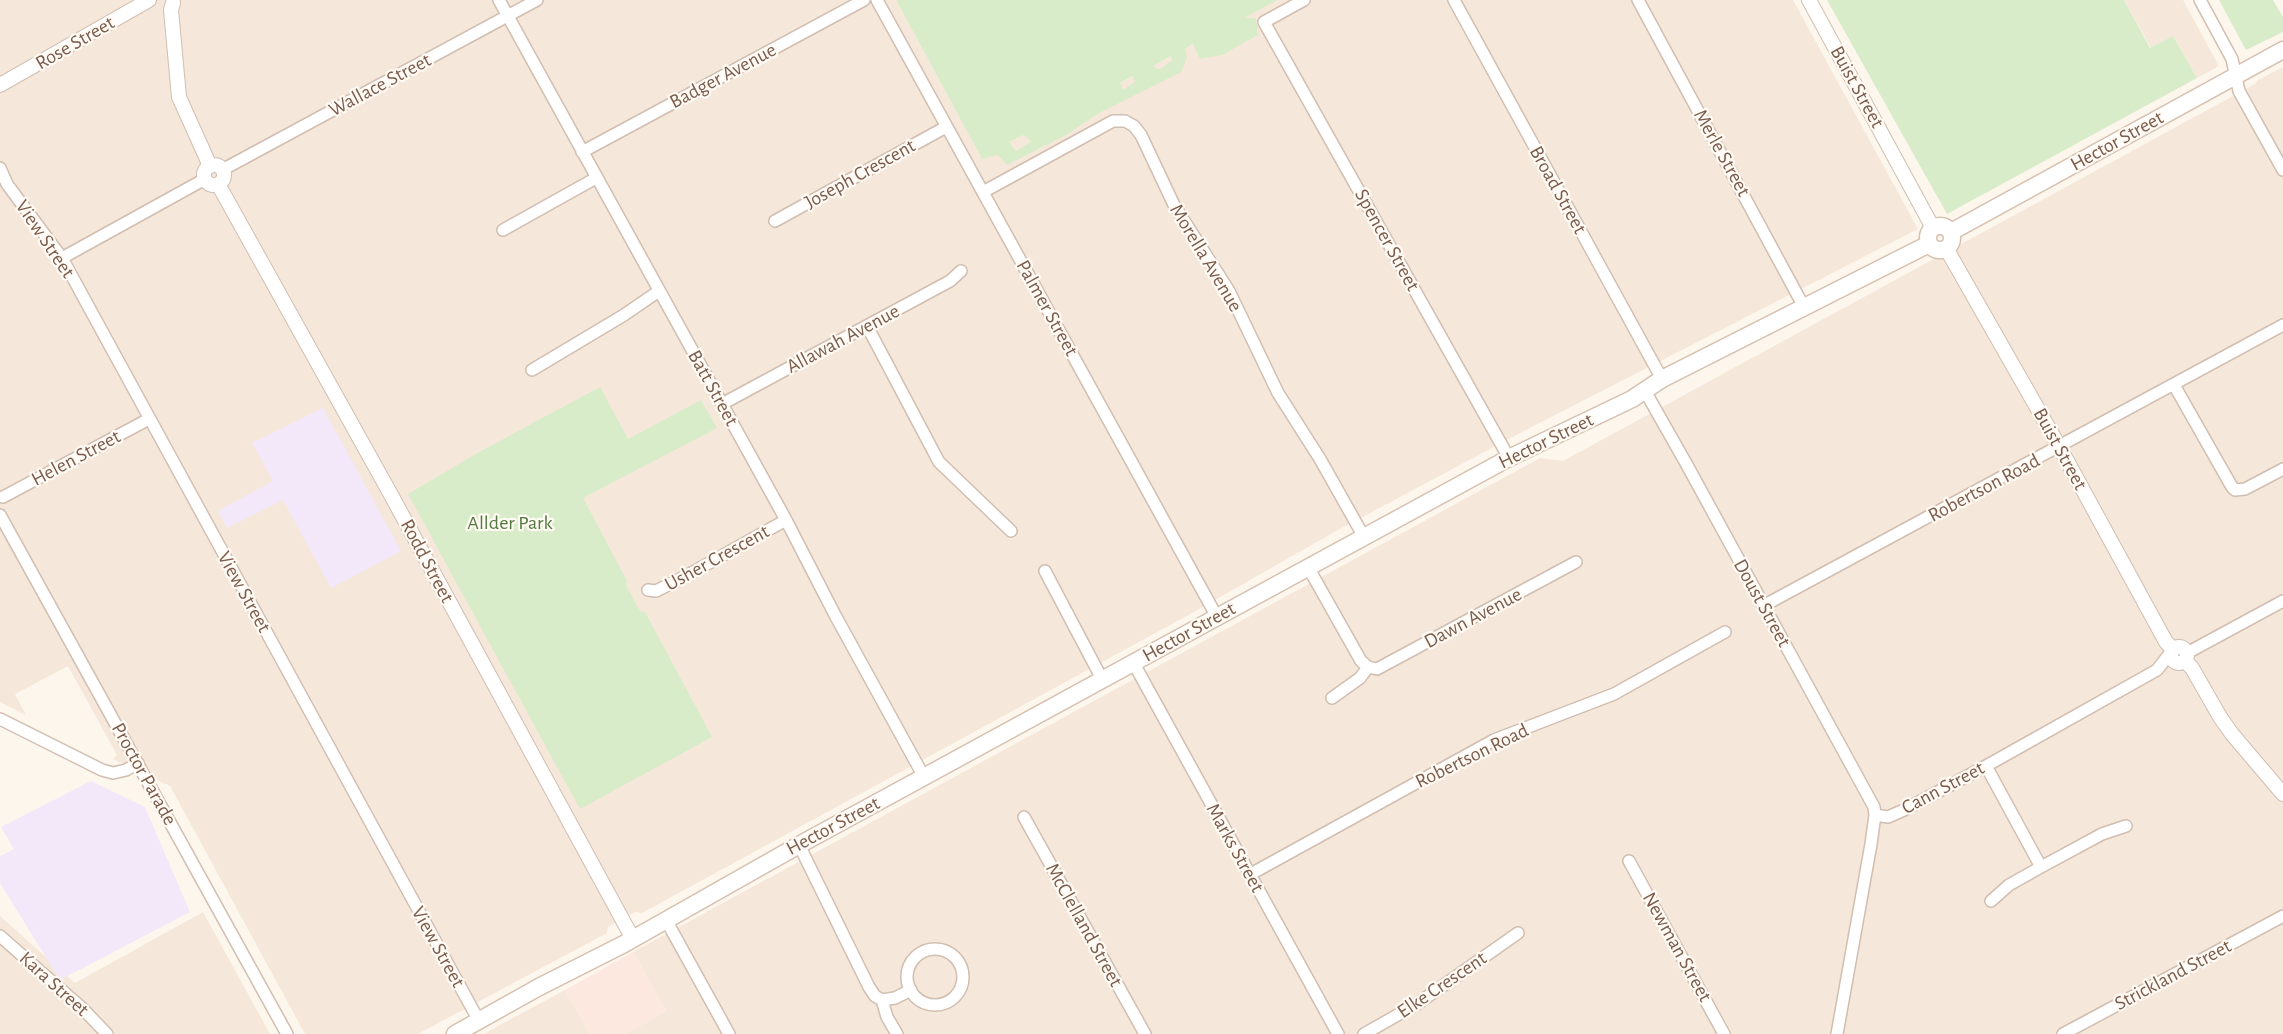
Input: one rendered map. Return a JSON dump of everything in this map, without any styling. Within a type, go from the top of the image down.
[{"type":"main road","name":"Hector Street","points":[[1951,232],[2283,50]]},
{"type":"main road","points":[[1941,226],[1951,232],[1952,240],[1946,248],[1935,249],[1929,244],[1928,233],[1933,228],[1941,226]]},
{"type":"main road","name":"Hector Street","points":[[455,1034],[475,1027],[539,987],[633,939],[799,845],[1510,458],[1645,391],[1662,379],[1929,244]]},
{"type":"street","name":"Rose Street","points":[[0,85],[149,0]]},
{"type":"street","name":"Batt Street","points":[[499,0],[786,520],[835,616],[924,777]]},
{"type":"street","name":"Wallace Street","points":[[62,258],[537,0]]},
{"type":"street","name":"Badger Avenue","points":[[582,152],[864,0]]},
{"type":"street","name":"Palmer Street","points":[[877,0],[1217,617]]},
{"type":"street","name":"Spencer Street","points":[[1304,0],[1264,22],[1510,458]]},
{"type":"street","name":"Broad Street","points":[[1454,0],[1662,379]]},
{"type":"street","name":"Merle Street","points":[[1638,0],[1804,307]]},
{"type":"street","name":"Buist Street","points":[[1809,0],[1933,228]]},
{"type":"street","points":[[2200,0],[2232,59],[2239,91],[2283,170]]},
{"type":"street","name":"Rodd Street","points":[[172,1],[171,10],[179,97],[214,175],[633,939]]},
{"type":"street","name":"Morella Avenue","points":[[983,192],[1113,121],[1125,122],[1138,130],[1174,205],[1229,291],[1271,380],[1323,464],[1364,537]]},
{"type":"street","name":"Joseph Crescent","points":[[774,221],[946,127]]},
{"type":"street","name":"View Street","points":[[0,168],[7,184],[62,258],[475,1027]]},
{"type":"street","points":[[503,230],[596,178]]},
{"type":"street","name":"Buist Street","points":[[1946,248],[2172,650]]},
{"type":"street","name":"Allawah Avenue","points":[[722,404],[950,281],[961,271]]},
{"type":"street","points":[[532,370],[624,315],[659,291]]},
{"type":"street","name":"Robertson Road","points":[[1763,606],[2060,448],[2283,325]]},
{"type":"street","points":[[867,326],[939,462],[1010,531]]},
{"type":"street","points":[[2174,385],[2232,487],[2240,490],[2245,489],[2283,469]]},
{"type":"street","name":"Doust Street","points":[[1645,391],[1688,465],[1763,606],[1868,794],[1875,815]]},
{"type":"street","name":"Helen Street","points":[[2,494],[150,419]]},
{"type":"street","points":[[0,510],[4,503],[2,494]]},
{"type":"street","name":"Proctor Parade","points":[[0,515],[287,1034]]},
{"type":"street","name":"Usher Crescent","points":[[648,590],[656,591],[686,576],[786,520]]},
{"type":"street","name":"Dawn Avenue","points":[[1368,667],[1377,669],[1382,667],[1576,562]]},
{"type":"street","points":[[1308,567],[1361,661],[1368,667],[1360,678],[1332,698]]},
{"type":"street","points":[[1045,572],[1102,680]]},
{"type":"street","points":[[2186,657],[2283,601]]},
{"type":"street","name":"Robertson Road","points":[[1250,875],[1494,740],[1614,694],[1725,632]]},
{"type":"street","points":[[2172,650],[2183,647],[2192,668],[2232,734],[2278,779],[2283,794]]},
{"type":"street","name":"Cann Street","points":[[1837,1034],[1875,815],[1888,817],[1904,810],[1986,766],[2157,670],[2172,650]]},
{"type":"street","name":"Marks Street","points":[[1133,662],[1338,1034]]},
{"type":"street","points":[[0,720],[102,770],[113,773],[126,770],[138,763]]},
{"type":"street","points":[[1986,766],[2041,866]]},
{"type":"street","name":"McClelland Street","points":[[1024,817],[1145,1034]]},
{"type":"street","points":[[1991,901],[2009,884],[2041,866],[2102,834],[2126,826]]},
{"type":"street","points":[[799,845],[875,996],[882,1000],[895,998],[911,990]]},
{"type":"street","name":"Newman Street","points":[[1629,861],[1724,1034]]},
{"type":"street","name":"Strickland Street","points":[[2062,1034],[2283,916]]},
{"type":"street","points":[[666,920],[729,1034]]},
{"type":"street","name":"Elke Crescent","points":[[1364,1034],[1417,1004],[1518,933]]},
{"type":"street","name":"Kara Street","points":[[0,936],[83,1009],[107,1034]]},
{"type":"street","points":[[934,949],[946,951],[959,964],[962,975],[960,988],[948,1001],[930,1004],[919,999],[911,990],[908,972],[912,960],[922,952],[934,949]]},
{"type":"street","points":[[882,1000],[887,1017],[897,1034]]},
{"type":"shaded area","points":[[0,0],[896,0],[981,157],[1277,0],[1793,0],[1918,229],[1520,433],[1338,530],[1192,613],[642,913],[635,912],[608,927],[607,933],[418,1034],[305,1034],[170,786],[113,759],[117,755],[68,666],[15,694],[26,715],[0,702]]},
{"type":"shaded area","points":[[2124,0],[2183,0],[2219,66],[2197,78],[2173,36],[2151,48]]},
{"type":"shaded area","points":[[2283,67],[2283,1034],[625,1034],[666,1011],[633,952],[1540,458],[1563,461]]},
{"type":"shaded area","points":[[323,408],[401,551],[331,588],[283,500],[227,528],[218,511],[273,481],[252,443]]},
{"type":"shaded area","points":[[91,781],[145,807],[190,912],[60,980],[0,883],[0,856],[14,849],[1,827]]},
{"type":"shaded area","points":[[203,912],[270,1034],[0,1034],[0,916],[75,983]]},
{"type":"shaded area","points":[[633,952],[666,1011],[625,1034],[590,1034],[565,990]]},
{"type":"shaded area","points":[[565,990],[590,1034],[484,1034],[509,1020]]},
{"type":"green space","points":[[896,0],[1277,0],[1244,18],[1256,18],[1258,35],[1222,55],[1200,59],[1193,44],[1185,49],[1187,57],[1181,72],[1097,114],[1066,135],[1007,165],[998,155],[982,159]],"holes":[[[1171,56],[1172,61],[1158,70],[1153,66]],[[1133,76],[1135,82],[1123,90],[1120,83]],[[1023,135],[1032,141],[1016,151],[1009,142]]]},
{"type":"green space","points":[[1827,0],[2124,0],[2150,48],[2173,36],[2197,78],[1947,214]]},
{"type":"green space","points":[[2219,0],[2273,0],[2283,17],[2283,32],[2246,50]]},
{"type":"green space","name":"Allder Park","points":[[600,387],[628,439],[701,400],[717,428],[583,498],[627,581],[626,585],[640,611],[645,612],[712,737],[580,809],[408,494],[481,451]]}]
